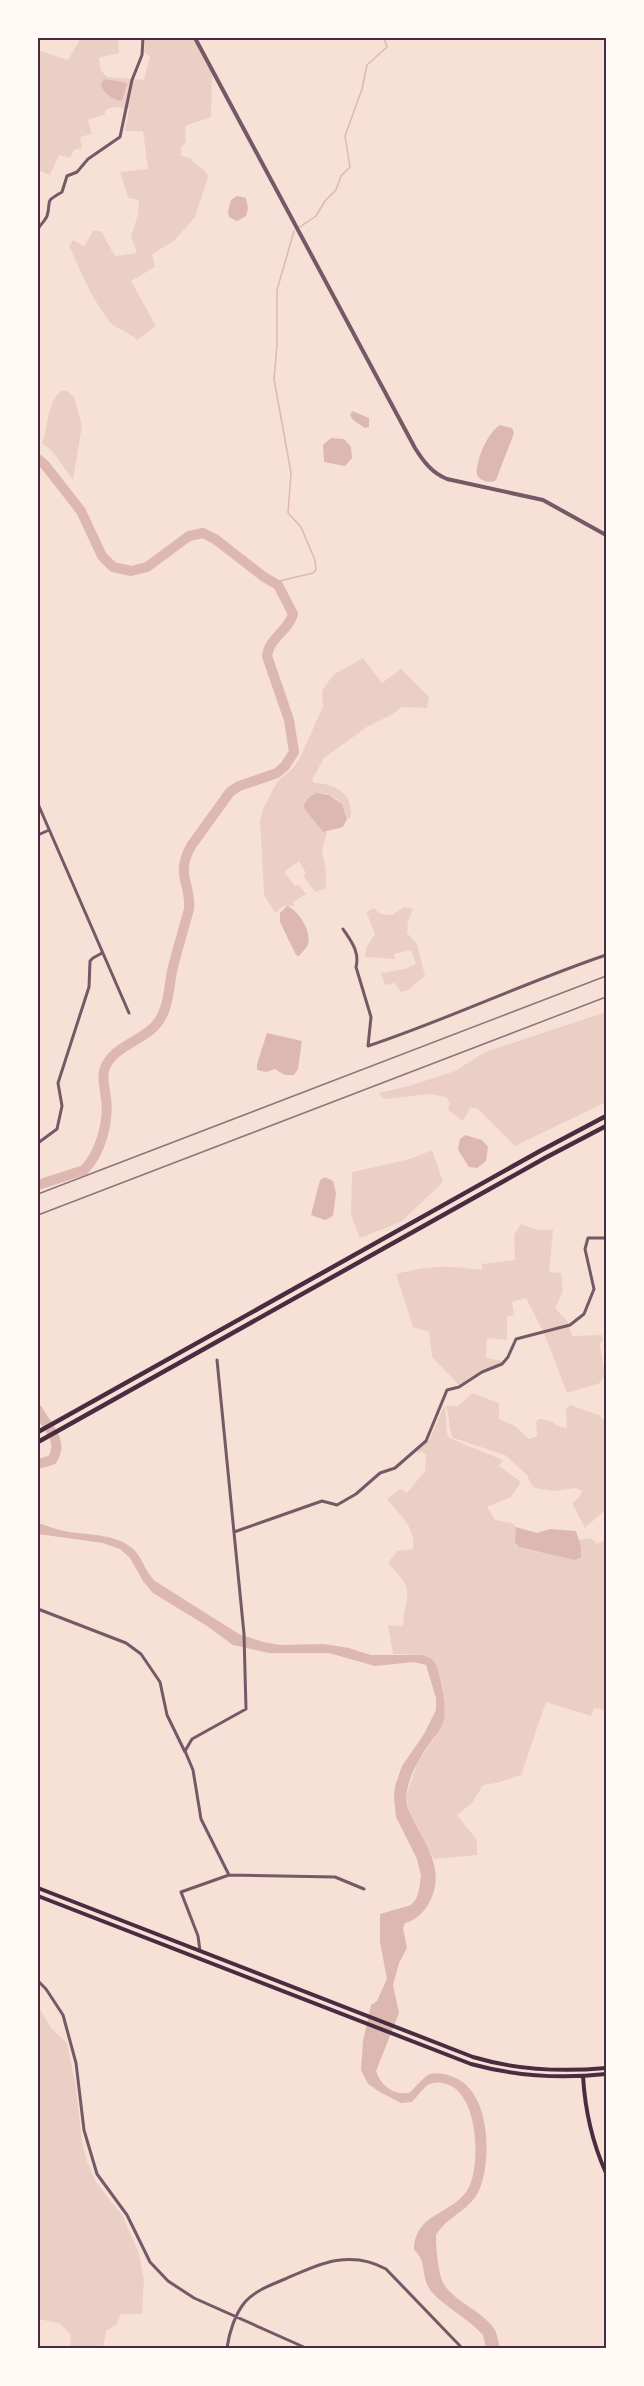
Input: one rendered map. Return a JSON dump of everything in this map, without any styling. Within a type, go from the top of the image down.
[{"type":"main road","points":[[38,1432],[606,1116]]},
{"type":"main road","points":[[38,1442],[318,1284],[606,1126]]},
{"type":"main road","points":[[38,1888],[473,2057],[513,2066],[574,2070],[606,2068]]},
{"type":"main road","points":[[38,1896],[458,2060],[527,2075],[606,2074]]},
{"type":"main road","points":[[583,2076],[590,2125],[606,2173]]},
{"type":"street","points":[[38,229],[47,217],[47,204],[51,198],[62,192],[67,176],[78,171],[88,159],[120,137],[132,80],[142,55],[143,38]]},
{"type":"street","points":[[195,38],[415,448],[426,463],[447,479],[543,500],[606,534]]},
{"type":"street","points":[[38,804],[129,1013]]},
{"type":"street","points":[[38,835],[49,830]]},
{"type":"street","points":[[343,928],[356,951],[358,960],[356,967],[370,1010],[368,1046],[420,1029],[606,955]]},
{"type":"street","points":[[38,1143],[55,1133],[57,1129],[62,1106],[58,1083],[89,987],[90,962],[102,952]]},
{"type":"street","points":[[234,1532],[322,1501],[337,1505],[356,1494],[380,1473],[395,1468],[428,1439],[447,1390],[459,1387],[482,1372],[500,1365],[508,1357],[516,1339],[570,1325],[581,1317],[594,1289],[585,1249],[588,1238],[606,1238]]},
{"type":"street","points":[[185,1752],[192,1739],[246,1709],[244,1634],[218,1360]]},
{"type":"street","points":[[38,1609],[126,1643],[141,1654],[160,1682],[167,1715],[194,1770],[201,1819],[229,1875]]},
{"type":"street","points":[[200,1952],[198,1935],[181,1892],[229,1875],[335,1877],[364,1889]]},
{"type":"street","points":[[38,1981],[63,2015],[76,2063],[84,2130],[100,2179],[127,2215],[148,2260],[159,2273],[194,2298],[306,2349]]},
{"type":"street","points":[[226,2349],[236,2317],[247,2300],[261,2290],[327,2262],[347,2259],[362,2259],[386,2269],[462,2349]]},
{"type":"shaded area","points":[[81,38],[118,38],[119,53],[99,58],[101,71],[108,77],[144,80],[150,56],[144,52],[145,38],[193,38],[212,74],[211,117],[185,126],[186,142],[181,147],[181,156],[191,158],[208,177],[195,217],[174,241],[152,254],[155,267],[131,281],[156,326],[137,340],[110,322],[87,285],[69,246],[73,240],[84,246],[93,231],[101,231],[115,256],[137,253],[131,237],[138,214],[139,200],[128,198],[120,172],[148,169],[143,131],[125,131],[129,109],[114,107],[105,110],[105,114],[88,120],[92,134],[80,137],[82,148],[74,150],[70,158],[59,155],[50,175],[38,170],[38,50],[68,60]]},
{"type":"shaded area","points":[[105,79],[127,83],[122,101],[112,98],[103,90],[101,84]]},
{"type":"shaded area","points":[[237,196],[246,198],[248,208],[246,216],[237,221],[229,217],[228,211],[231,200]]},
{"type":"shaded area","points":[[61,391],[67,391],[74,397],[82,426],[73,480],[53,452],[42,443],[52,403]]},
{"type":"shaded area","points":[[352,411],[369,418],[369,427],[365,428],[353,420],[350,415]]},
{"type":"shaded area","points":[[500,425],[512,428],[514,433],[496,480],[486,481],[477,475],[478,462],[487,440]]},
{"type":"shaded area","points":[[331,438],[344,439],[351,447],[352,458],[345,466],[324,462],[323,445]]},
{"type":"shaded area","points":[[363,658],[382,683],[401,669],[429,697],[427,708],[402,707],[367,727],[324,758],[312,780],[314,783],[329,785],[346,796],[351,810],[350,818],[347,819],[341,803],[329,795],[322,793],[308,799],[303,807],[323,832],[327,832],[322,849],[326,888],[315,892],[303,876],[306,873],[299,861],[284,872],[295,886],[298,884],[306,894],[293,902],[295,906],[283,906],[275,913],[264,895],[260,821],[263,809],[277,782],[293,768],[300,758],[323,706],[322,691],[333,675]]},
{"type":"shaded area","points":[[317,793],[329,795],[342,804],[347,819],[343,827],[323,832],[303,807],[308,798]]},
{"type":"shaded area","points":[[287,906],[300,916],[308,933],[307,946],[299,956],[296,955],[280,922],[280,913]]},
{"type":"shaded area","points":[[404,907],[413,909],[408,921],[407,933],[417,944],[425,976],[408,990],[401,992],[395,983],[385,985],[381,973],[405,969],[416,964],[411,950],[394,954],[395,959],[365,957],[366,948],[375,934],[366,912],[374,908],[380,914],[392,915]]},
{"type":"shaded area","points":[[606,1012],[606,1102],[515,1146],[477,1108],[470,1108],[463,1121],[448,1110],[450,1103],[446,1097],[429,1094],[384,1099],[379,1093],[455,1071],[485,1052]]},
{"type":"shaded area","points":[[267,1033],[302,1041],[298,1069],[294,1075],[285,1075],[275,1069],[266,1072],[257,1070]]},
{"type":"shaded area","points":[[465,1135],[482,1140],[488,1147],[486,1161],[477,1168],[469,1167],[458,1150],[460,1139]]},
{"type":"shaded area","points":[[432,1150],[443,1182],[401,1222],[360,1238],[351,1215],[352,1172],[410,1159]]},
{"type":"shaded area","points":[[325,1177],[333,1181],[336,1193],[333,1216],[325,1220],[311,1215],[320,1180]]},
{"type":"shaded area","points":[[521,1224],[537,1230],[553,1230],[549,1272],[561,1273],[563,1292],[555,1308],[568,1322],[572,1336],[602,1335],[603,1340],[600,1345],[605,1375],[600,1383],[567,1393],[543,1331],[526,1298],[512,1302],[514,1315],[507,1317],[507,1340],[487,1338],[486,1358],[503,1361],[483,1369],[459,1385],[432,1357],[429,1332],[413,1327],[396,1274],[439,1267],[482,1270],[482,1264],[515,1260],[514,1235]]},
{"type":"shaded area","points":[[472,1393],[499,1403],[499,1419],[515,1426],[529,1439],[537,1436],[536,1423],[539,1419],[567,1428],[566,1409],[570,1405],[599,1415],[606,1423],[606,1509],[585,1528],[572,1503],[582,1491],[576,1488],[554,1491],[535,1488],[527,1475],[505,1455],[453,1438],[446,1406],[458,1406]]},
{"type":"shaded area","points":[[444,1406],[449,1438],[503,1460],[499,1466],[521,1482],[511,1497],[487,1507],[495,1520],[512,1523],[516,1527],[516,1546],[534,1551],[581,1549],[579,1540],[591,1538],[597,1544],[606,1540],[606,1710],[594,1708],[591,1716],[546,1702],[521,1775],[483,1785],[472,1803],[457,1815],[477,1840],[477,1855],[434,1859],[409,1811],[406,1797],[417,1763],[436,1736],[444,1708],[442,1685],[423,1655],[393,1654],[388,1625],[403,1626],[407,1591],[403,1580],[388,1563],[397,1551],[413,1549],[413,1541],[410,1528],[387,1499],[400,1489],[407,1493],[425,1471],[426,1455],[422,1451],[418,1453],[416,1449],[430,1439]]},
{"type":"shaded area","points":[[38,1523],[69,1532],[110,1538],[125,1543],[135,1551],[155,1581],[239,1634],[280,1645],[324,1644],[349,1648],[371,1655],[423,1655],[435,1664],[443,1694],[444,1719],[415,1768],[406,1797],[409,1811],[433,1860],[436,1880],[427,1906],[416,1918],[405,1923],[403,1928],[407,1948],[399,1963],[393,1985],[399,2013],[376,2071],[384,2085],[398,2093],[409,2093],[430,2074],[439,2073],[465,2084],[475,2095],[485,2126],[484,2175],[476,2196],[436,2235],[436,2246],[439,2269],[445,2286],[490,2323],[496,2332],[500,2348],[486,2348],[483,2335],[433,2293],[427,2283],[421,2259],[414,2250],[416,2237],[421,2228],[428,2220],[463,2196],[473,2176],[474,2130],[465,2100],[457,2090],[446,2084],[437,2083],[426,2087],[412,2102],[401,2103],[368,2084],[361,2070],[363,2041],[371,2005],[377,2001],[387,1979],[380,1942],[380,1914],[411,1905],[419,1890],[421,1876],[417,1859],[396,1817],[394,1797],[402,1766],[424,1734],[436,1710],[436,1698],[426,1665],[414,1662],[375,1666],[329,1653],[269,1653],[233,1645],[153,1593],[130,1558],[120,1549],[103,1543],[38,1534]]},
{"type":"shaded area","points":[[516,1527],[537,1533],[550,1529],[576,1531],[581,1547],[581,1557],[575,1560],[519,1547],[515,1543]]},
{"type":"shaded area","points":[[38,2006],[51,2028],[67,2043],[87,2161],[96,2182],[122,2215],[139,2253],[144,2281],[142,2314],[121,2314],[116,2325],[106,2331],[103,2348],[66,2348],[70,2345],[71,2334],[59,2323],[38,2319]]},
{"type":"waterway","points":[[300,227],[316,216],[325,201],[336,190],[341,176],[350,167],[345,136],[362,89],[367,65],[387,47],[384,38]]},
{"type":"waterway","points":[[275,582],[313,573],[316,570],[315,560],[301,527],[288,513],[291,473],[274,379],[277,345],[277,290],[294,231]]},
{"type":"waterway","points":[[38,459],[81,511],[102,556],[113,567],[131,571],[147,567],[189,536],[203,533],[215,539],[278,585],[293,614],[288,625],[271,644],[267,656],[289,720],[294,752],[285,766],[277,773],[239,786],[230,792],[191,846],[184,865],[189,909],[163,1014],[154,1027],[119,1051],[107,1063],[103,1078],[107,1107],[105,1126],[99,1146],[90,1163],[84,1170],[38,1185]]},
{"type":"waterway","points":[[38,1410],[53,1434],[56,1446],[52,1460],[38,1464]]},
{"type":"railway","points":[[38,1194],[606,976]]},
{"type":"railway","points":[[38,1215],[606,997]]}]
